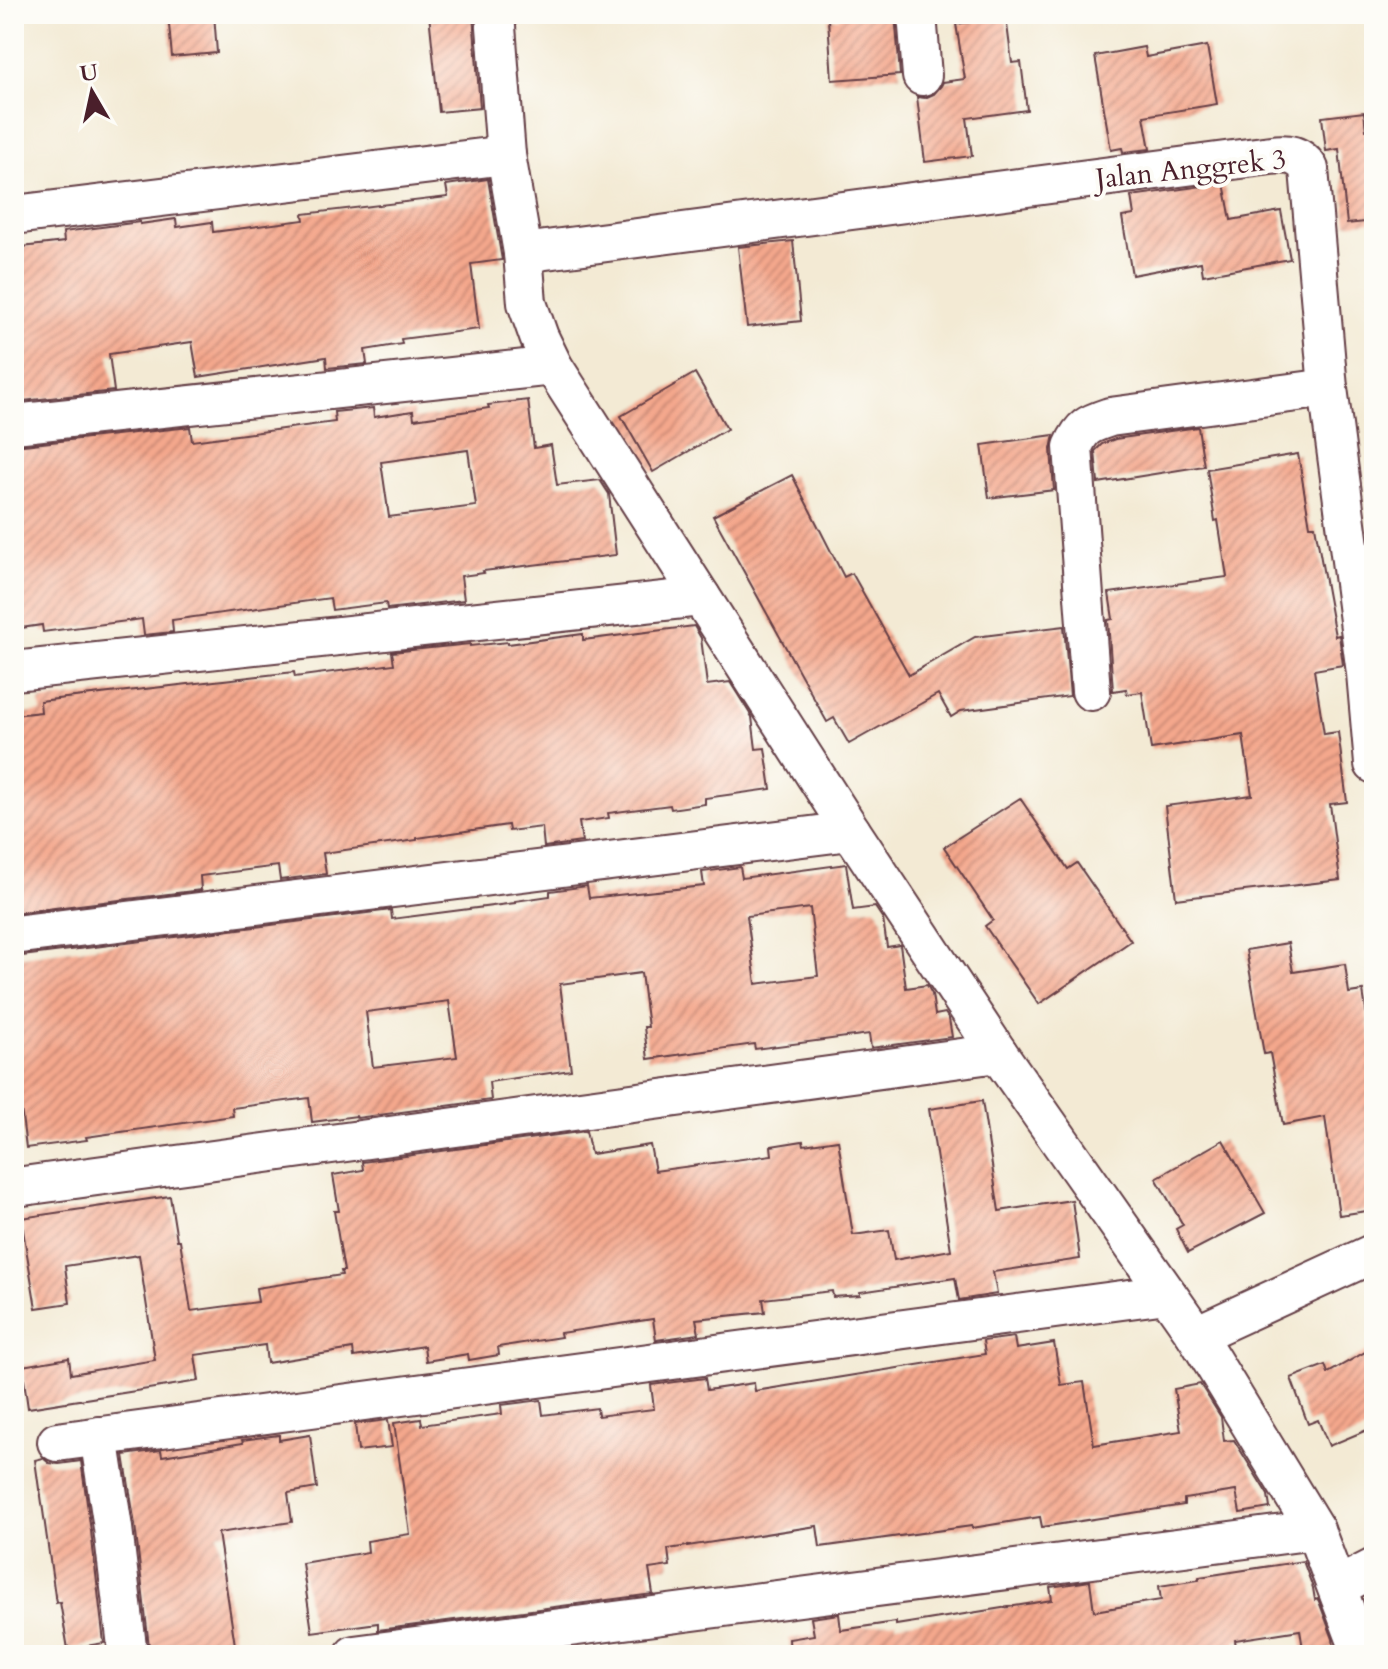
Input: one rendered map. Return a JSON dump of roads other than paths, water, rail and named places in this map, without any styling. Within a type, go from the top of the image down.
[{"type":"street","points":[[495,14],[506,155],[523,253],[527,303],[553,366],[851,831],[998,1053],[1196,1335],[1315,1530],[1362,1655]]},
{"type":"street","points":[[917,14],[922,76]]},
{"type":"street","name":"Jalan Anggrek 3","points":[[523,253],[1285,154],[1304,161],[1309,169],[1328,388],[1370,672],[1374,764]]},
{"type":"street","points":[[14,215],[506,155]]},
{"type":"street","points":[[14,424],[553,366]]},
{"type":"street","points":[[1091,691],[1073,447],[1079,433],[1091,423],[1110,417],[1328,388]]},
{"type":"street","points":[[14,671],[701,597]]},
{"type":"street","points":[[14,935],[851,831]]},
{"type":"street","points":[[16,1187],[998,1053]]},
{"type":"street","points":[[1196,1335],[1374,1253]]},
{"type":"street","points":[[57,1442],[1167,1294]]},
{"type":"street","points":[[99,1436],[128,1655]]},
{"type":"street","points":[[354,1655],[1315,1530]]},
{"type":"street","points":[[1337,1587],[1374,1568]]}]
